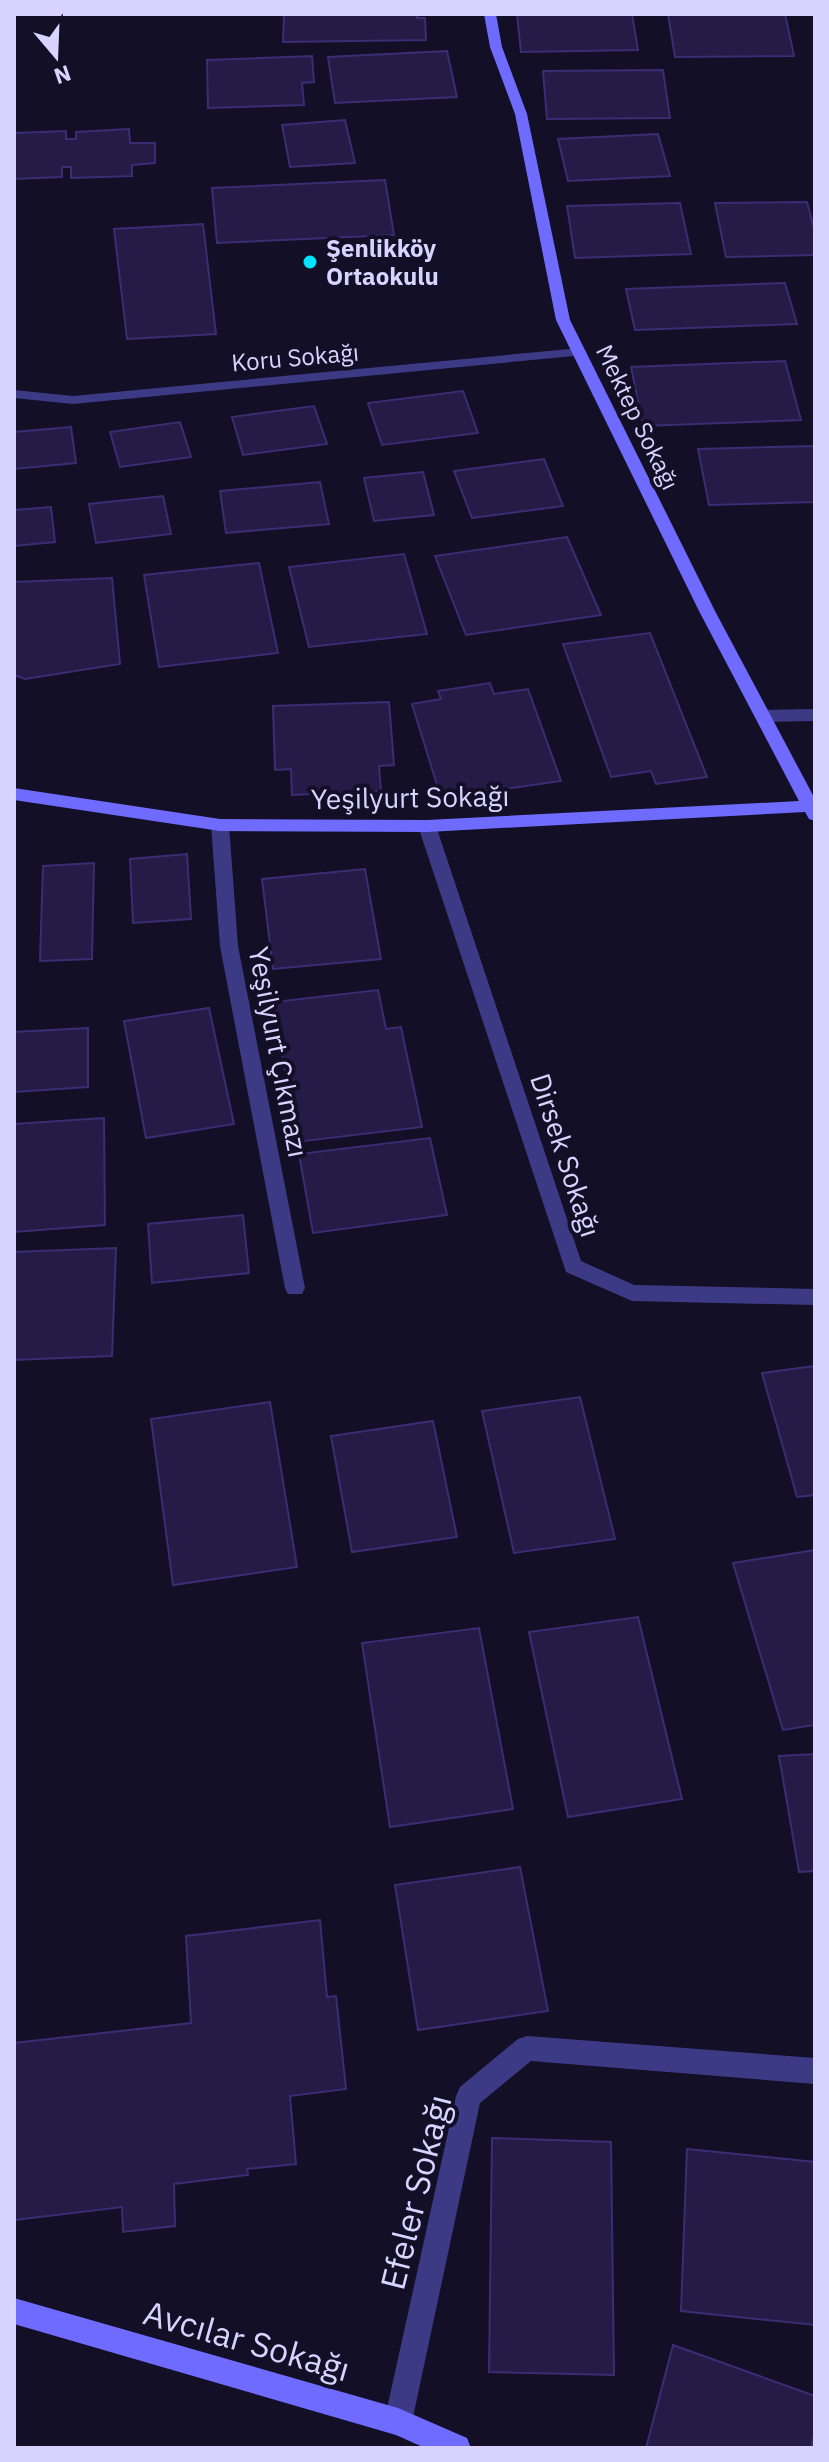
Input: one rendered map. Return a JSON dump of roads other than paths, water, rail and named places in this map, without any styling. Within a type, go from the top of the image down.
[{"type":"main road","name":"Mektep Sokağı","points":[[490,14],[496,47],[521,114],[563,320],[812,810]]},
{"type":"main road","name":"Yeşilyurt Sokağı","points":[[14,794],[220,825],[427,826],[812,810]]},
{"type":"main road","name":"Avcılar Sokağı","points":[[14,2311],[398,2422],[457,2448]]},
{"type":"street","name":"Koru Sokağı","points":[[14,394],[73,400],[580,352]]},
{"type":"street","points":[[762,716],[815,715]]},
{"type":"street","name":"Yeşilyurt Çıkmazı","points":[[220,825],[229,946],[295,1288]]},
{"type":"street","name":"Dirsek Sokağı","points":[[427,826],[573,1266],[632,1293],[815,1297]]},
{"type":"street","name":"Efeler Sokağı","points":[[398,2422],[469,2096],[527,2048],[815,2071]]},
{"type":"place","name":"Şenlikköy Ortaokulu","points":[[310,262]]}]
